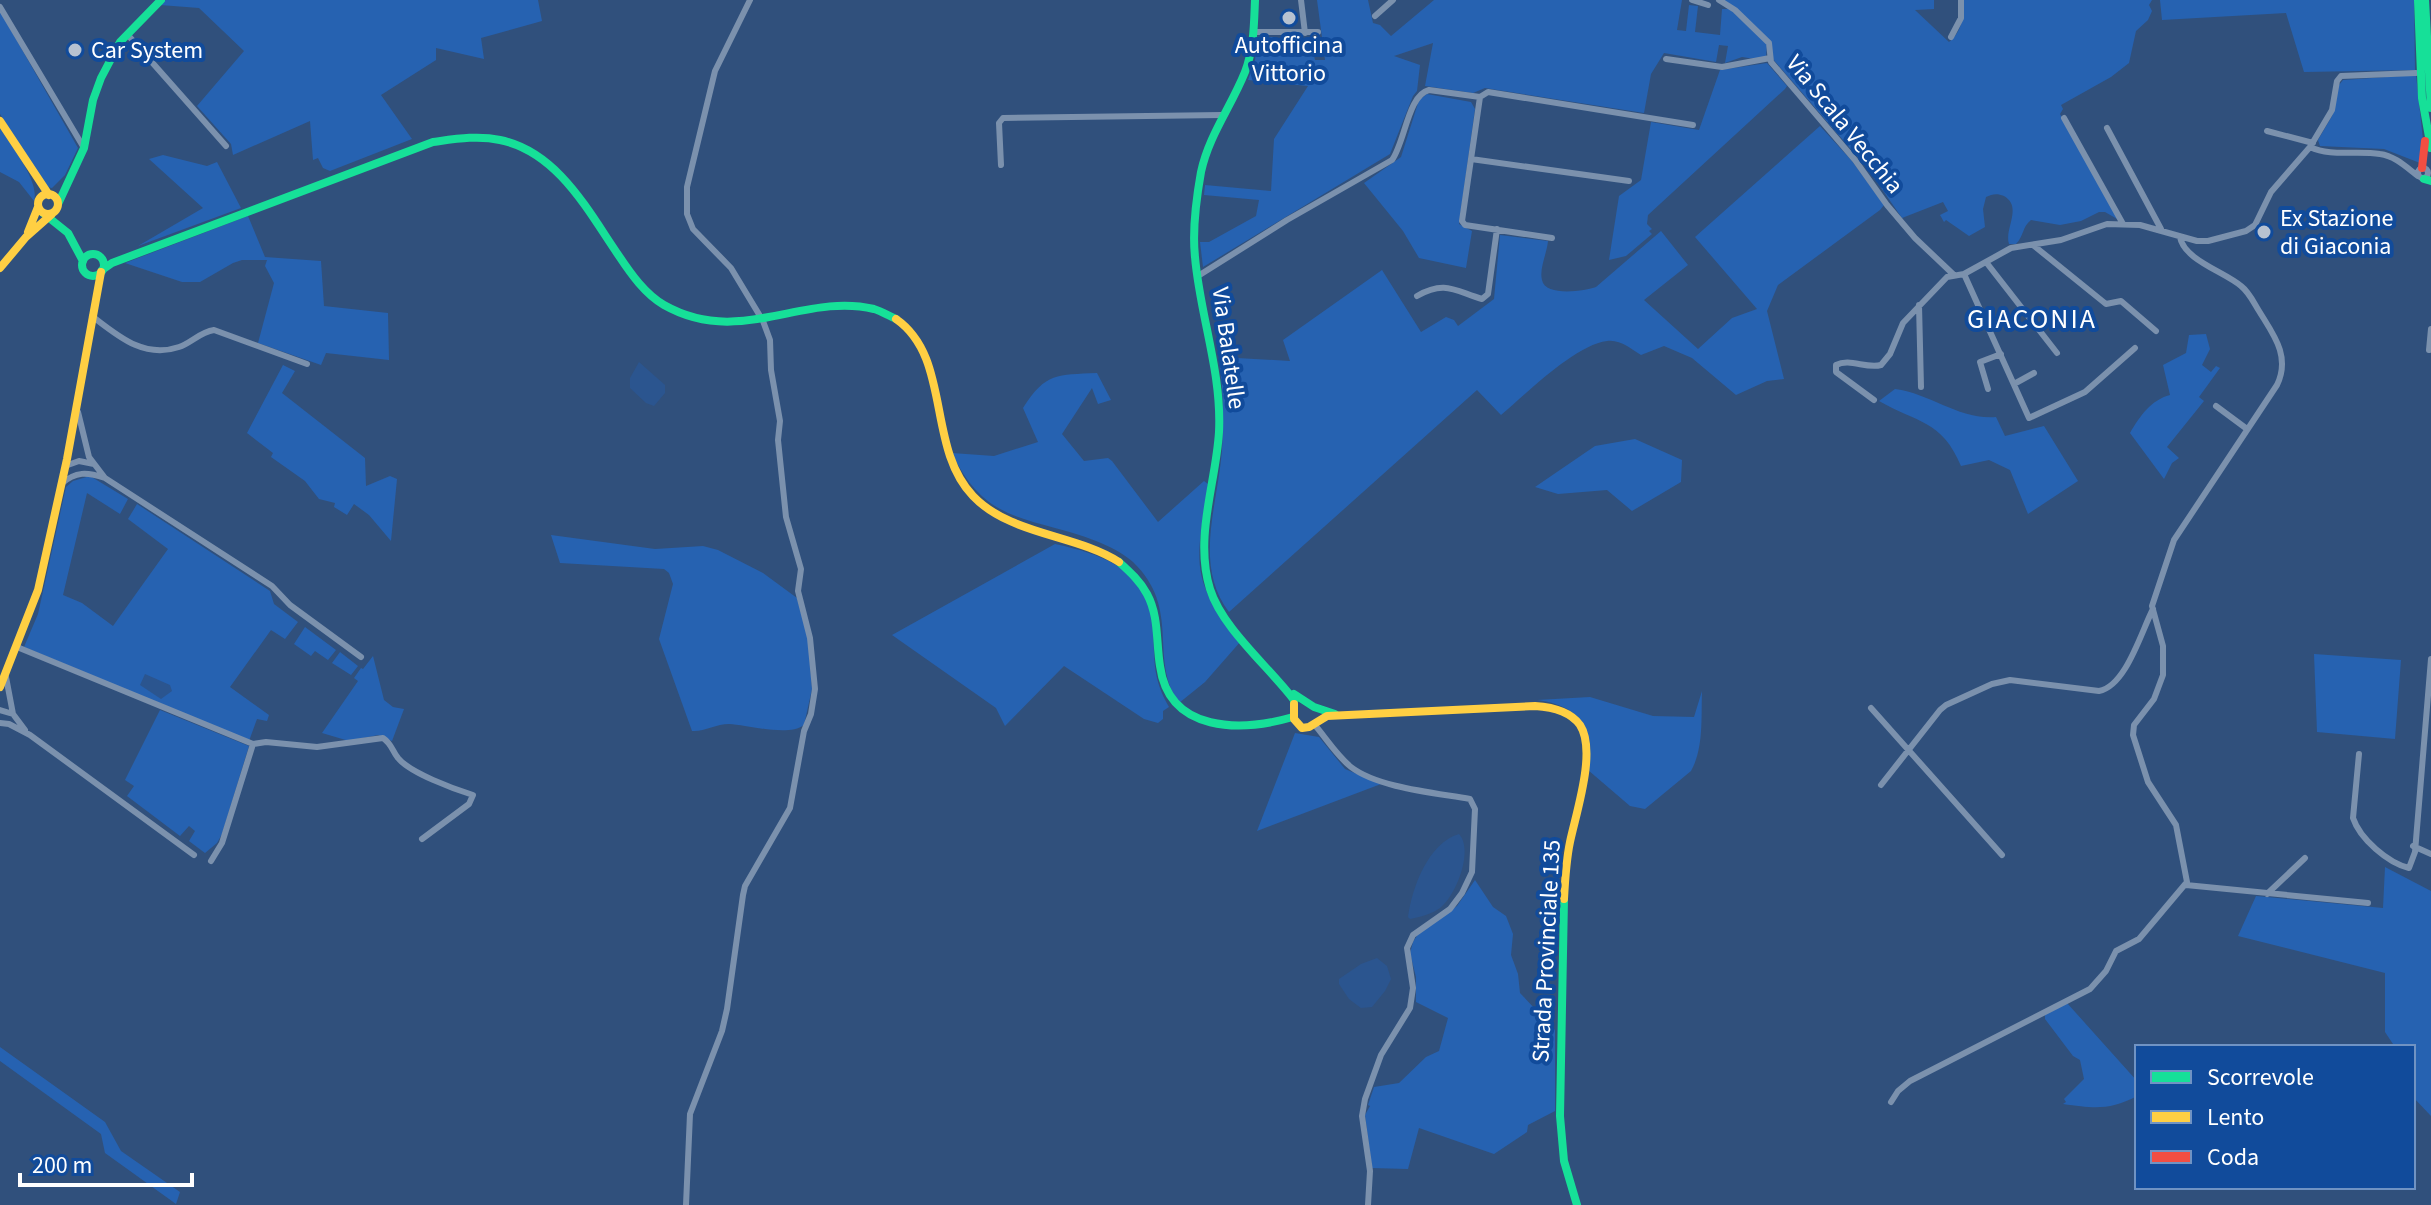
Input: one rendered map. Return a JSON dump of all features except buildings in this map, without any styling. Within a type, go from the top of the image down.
[{"type":"street","points":[[26,237],[72,175],[84,148],[96,88],[115,49],[161,0]]},
{"type":"street","points":[[686,1205],[690,1114],[722,1031],[745,886],[790,808],[815,689],[810,638],[798,591],[801,569],[786,517],[778,440],[780,421],[772,379],[770,340],[763,321],[727,262],[693,229],[687,214],[687,187],[715,71],[750,0]]},
{"type":"street","name":"Via Balatelle","points":[[1255,0],[1245,74],[1222,115],[1204,157],[1194,235],[1220,405],[1216,469],[1204,549],[1205,572],[1211,593],[1222,611],[1284,686]]},
{"type":"street","points":[[1301,0],[1305,33]]},
{"type":"street","points":[[1375,16],[1393,0]]},
{"type":"street","points":[[1692,0],[1708,5]]},
{"type":"street","name":"Via Scala Vecchia","points":[[1719,0],[1735,10],[1769,43],[1770,58],[1855,160],[1887,205],[1915,238],[1954,275]]},
{"type":"street","points":[[1951,37],[1961,18],[1961,0]]},
{"type":"street","points":[[2418,0],[2426,177]]},
{"type":"street","points":[[2425,0],[2431,108]]},
{"type":"street","points":[[0,7],[84,148]]},
{"type":"street","points":[[1253,32],[1318,32]]},
{"type":"street","points":[[127,34],[226,146]]},
{"type":"street","points":[[1666,59],[1722,67],[1770,58]]},
{"type":"street","points":[[1874,400],[1836,372],[1836,365],[1844,361],[1860,366],[1881,365],[1890,354],[1900,328],[1947,277],[1964,274],[2011,248],[2061,240],[2107,224],[2161,229],[2180,237],[2208,241],[2246,231],[2254,226],[2271,192],[2312,145],[2332,110],[2337,81],[2341,76],[2416,73]]},
{"type":"street","points":[[1198,276],[1392,160],[1421,91],[1480,97],[1488,92],[1693,125]]},
{"type":"street","points":[[1480,97],[1462,221],[1465,225],[1552,238]]},
{"type":"street","points":[[2422,98],[2431,148]]},
{"type":"street","points":[[1001,165],[999,123],[1003,118],[1222,115]]},
{"type":"street","points":[[2064,118],[2123,224]]},
{"type":"street","points":[[0,121],[30,169],[56,199],[0,268]]},
{"type":"street","points":[[2107,128],[2161,229]]},
{"type":"street","points":[[2267,131],[2312,145],[2320,152],[2378,153],[2426,177]]},
{"type":"street","points":[[88,274],[95,275],[112,263],[433,142],[473,136],[500,138],[528,149],[560,175],[630,271],[667,308],[702,321],[737,324],[844,306],[874,309],[900,322],[917,342],[929,369],[942,440],[952,467],[965,489],[976,501],[1003,518],[1098,551],[1124,565],[1135,575],[1150,595],[1158,628],[1160,674],[1169,697],[1193,718],[1209,724],[1278,721],[1294,714],[1301,705],[1340,716]]},
{"type":"street","points":[[1471,159],[1629,181]]},
{"type":"street","points":[[30,169],[48,209],[79,250],[95,299]]},
{"type":"street","points":[[50,195],[72,175]]},
{"type":"street","points":[[0,687],[38,590],[67,462],[102,271],[102,260],[76,239],[48,209]]},
{"type":"street","points":[[1417,296],[1430,288],[1446,287],[1482,299],[1488,294],[1497,229]]},
{"type":"street","points":[[1881,785],[1946,705],[1992,684],[2010,680],[2099,691],[2109,688],[2126,668],[2153,609],[2174,540],[2281,377],[2279,343],[2243,287],[2183,248],[2180,237]]},
{"type":"street","points":[[2033,245],[2106,304],[2121,301],[2156,331]]},
{"type":"street","points":[[83,261],[93,254]]},
{"type":"street","points":[[1986,262],[2057,353]]},
{"type":"street","points":[[1964,274],[2029,418],[2085,392],[2135,348]]},
{"type":"street","points":[[1919,305],[1921,387]]},
{"type":"street","points":[[92,316],[131,344],[147,349],[179,347],[214,330],[307,364]]},
{"type":"street","points":[[2429,350],[2431,329]]},
{"type":"street","points":[[1988,389],[1980,362],[2001,354]]},
{"type":"street","points":[[2014,384],[2034,373]]},
{"type":"street","points":[[76,405],[83,438],[94,464],[105,478]]},
{"type":"street","points":[[2216,406],[2247,429]]},
{"type":"street","points":[[67,462],[94,464]]},
{"type":"street","points":[[67,462],[105,478],[272,586],[290,605],[361,657]]},
{"type":"street","points":[[61,484],[85,472]]},
{"type":"street","points":[[2153,609],[2163,646],[2163,675],[2154,699],[2134,725],[2133,735],[2148,782],[2176,825],[2186,885]]},
{"type":"street","points":[[17,647],[253,744],[266,742],[317,747],[378,738],[387,740],[399,760],[445,786],[473,795],[469,804],[422,839]]},
{"type":"street","points":[[2359,754],[2355,825],[2380,852],[2405,868],[2411,866],[2415,852],[2413,846],[2431,659]]},
{"type":"street","points":[[6,674],[13,714],[30,735]]},
{"type":"street","points":[[1284,686],[1311,706],[1316,722],[1349,766],[1358,772],[1417,792],[1470,799],[1475,809],[1469,881],[1450,909],[1409,940],[1407,957],[1413,988],[1410,1008],[1381,1055],[1365,1099],[1362,1124],[1370,1171],[1368,1205]]},
{"type":"street","points":[[1284,686],[1294,700],[1294,714],[1302,728],[1340,716]]},
{"type":"street","name":"Strada Provinciale 135","points":[[1340,716],[1545,706],[1571,716],[1584,734],[1586,752],[1568,850],[1564,903],[1560,1075],[1561,1145],[1566,1176],[1577,1205]]},
{"type":"street","points":[[1871,708],[2002,855]]},
{"type":"street","points":[[0,710],[13,714]]},
{"type":"street","points":[[0,722],[30,735],[194,855]]},
{"type":"street","points":[[211,861],[222,843],[253,744]]},
{"type":"street","points":[[2413,846],[2431,854]]},
{"type":"street","points":[[2267,894],[2305,858]]},
{"type":"street","points":[[2186,885],[2368,903]]},
{"type":"street","points":[[1891,1102],[1910,1081],[2090,989],[2106,971],[2116,951],[2139,939],[2186,885]]},
{"type":"shaded area","points":[[166,0],[538,0],[542,21],[481,38],[484,59],[436,48],[436,60],[381,95],[412,139],[330,171],[323,168],[318,158],[313,160],[310,121],[233,155],[231,144],[197,106],[244,51],[199,8],[160,5]]},
{"type":"shaded area","points":[[1317,0],[1368,0],[1373,23],[1380,25],[1391,36],[1434,0],[1682,0],[1677,30],[1686,31],[1689,5],[1698,6],[1695,32],[1720,35],[1722,9],[1730,9],[1767,44],[1766,57],[1742,57],[1725,63],[1728,46],[1719,45],[1716,62],[1664,53],[1651,74],[1644,113],[1485,88],[1473,93],[1425,86],[1433,43],[1394,56],[1420,65],[1417,91],[1390,154],[1203,267],[1200,242],[1209,242],[1256,216],[1259,200],[1204,195],[1205,185],[1271,191],[1274,139],[1308,86],[1248,80],[1255,60],[1257,38],[1273,37],[1273,55],[1314,56],[1315,60],[1325,60]]},
{"type":"shaded area","points":[[1724,0],[1934,0],[1934,9],[1915,10],[1949,42],[1960,28],[1964,0],[2152,0],[2148,20],[2136,31],[2129,63],[2111,77],[2061,105],[2063,109],[2060,114],[2119,220],[2099,212],[2081,221],[2060,225],[2031,220],[2016,244],[2009,244],[2012,206],[1999,194],[1986,197],[1983,209],[1985,227],[1969,236],[1946,220],[1944,222],[1940,215],[1948,211],[1943,202],[1902,218],[1868,169],[1772,58],[1772,43]]},
{"type":"shaded area","points":[[2160,0],[2414,0],[2415,70],[2304,72],[2286,13],[2162,20]]},
{"type":"shaded area","points":[[0,11],[78,148],[65,175],[52,188],[47,187],[0,114]]},
{"type":"shaded area","points":[[1767,63],[1787,86],[1785,89],[1648,215],[1647,224],[1652,234],[1626,256],[1609,260],[1619,196],[1641,180],[1651,122],[1699,130],[1720,70]]},
{"type":"shaded area","points":[[2416,75],[2424,149],[2420,163],[2384,149],[2320,146],[2318,140],[2332,116],[2343,80]]},
{"type":"shaded area","points":[[1427,94],[1471,102],[1475,109],[1459,224],[1472,231],[1466,268],[1419,258],[1403,231],[1364,183],[1401,157],[1419,100]]},
{"type":"shaded area","points":[[1820,126],[1852,161],[1884,205],[1778,285],[1767,311],[1784,379],[1767,381],[1736,395],[1692,358],[1664,346],[1641,355],[1625,345],[1607,341],[1594,344],[1566,360],[1501,415],[1477,390],[1229,612],[1218,594],[1210,554],[1223,438],[1219,357],[1290,361],[1283,340],[1382,270],[1421,332],[1446,317],[1458,326],[1494,299],[1500,235],[1548,241],[1542,280],[1550,289],[1566,291],[1596,287],[1661,231],[1688,265],[1644,300],[1698,349],[1732,318],[1757,309],[1695,237]]},
{"type":"shaded area","points":[[0,128],[29,174],[35,193],[34,201],[19,182],[0,172]]},
{"type":"shaded area","points":[[163,155],[207,166],[217,162],[241,208],[138,246],[203,208],[149,159]]},
{"type":"shaded area","points":[[248,216],[265,257],[321,261],[324,306],[388,313],[389,360],[326,353],[321,365],[258,343],[274,283],[265,266],[267,260],[242,260],[200,282],[182,282],[125,263]]},
{"type":"shaded area","points":[[2206,334],[2210,349],[2202,365],[2211,372],[2216,366],[2220,368],[2199,397],[2204,401],[2167,447],[2179,458],[2172,463],[2164,479],[2130,433],[2152,405],[2170,395],[2163,365],[2186,353],[2189,335]]},
{"type":"shaded area","points":[[639,362],[665,385],[665,393],[654,406],[630,388],[630,378]]},
{"type":"shaded area","points":[[283,365],[295,371],[282,393],[365,458],[366,486],[390,476],[397,479],[391,541],[369,515],[354,504],[347,515],[334,507],[335,503],[319,499],[305,481],[271,457],[273,453],[247,433]]},
{"type":"shaded area","points":[[1097,373],[1111,400],[1098,404],[1092,388],[1062,434],[1084,461],[1108,458],[1112,461],[1158,522],[1204,481],[1208,484],[1199,551],[1200,568],[1212,601],[1241,641],[1205,682],[1179,703],[1166,669],[1161,615],[1156,598],[1148,580],[1133,562],[1101,543],[1013,515],[996,506],[965,477],[952,453],[994,456],[1038,442],[1023,408],[1031,396],[1046,382],[1062,375]]},
{"type":"shaded area","points":[[1895,389],[1970,415],[1996,417],[2005,436],[2044,426],[2078,481],[2028,514],[2010,470],[1989,460],[1961,466],[1954,451],[1937,431],[1879,401]]},
{"type":"shaded area","points":[[1635,439],[1682,460],[1681,482],[1632,511],[1607,490],[1558,494],[1535,487],[1595,446]]},
{"type":"shaded area","points":[[90,476],[128,499],[120,514],[87,493],[63,595],[82,603],[113,626],[168,549],[128,519],[137,504],[270,591],[274,604],[298,622],[285,639],[271,630],[230,687],[269,715],[267,721],[257,719],[249,741],[24,647],[38,614],[66,487],[73,481]]},
{"type":"shaded area","points":[[551,535],[655,549],[703,546],[718,550],[763,573],[797,598],[808,638],[812,689],[804,725],[779,730],[729,724],[692,731],[659,639],[673,584],[669,573],[664,569],[560,563]]},
{"type":"shaded area","points":[[1055,544],[1107,560],[1121,568],[1143,592],[1150,609],[1157,678],[1169,707],[1163,711],[1163,719],[1158,723],[1144,719],[1064,666],[1005,726],[996,708],[892,635]]},
{"type":"shaded area","points":[[305,627],[336,650],[328,660],[315,651],[311,656],[294,644]]},
{"type":"shaded area","points":[[340,652],[358,666],[351,675],[332,663]]},
{"type":"shaded area","points":[[2314,654],[2401,660],[2395,739],[2317,732]]},
{"type":"shaded area","points":[[373,656],[384,700],[393,707],[404,709],[392,741],[378,735],[349,741],[322,733],[358,681],[354,678]]},
{"type":"shaded area","points":[[145,674],[170,685],[172,691],[161,699],[140,685]]},
{"type":"shaded area","points":[[1702,691],[1700,742],[1691,771],[1645,809],[1630,806],[1588,770],[1590,743],[1584,724],[1578,717],[1564,707],[1537,700],[1590,697],[1653,716],[1694,717]]},
{"type":"shaded area","points":[[160,710],[249,746],[222,834],[205,853],[189,841],[195,831],[189,826],[180,836],[127,796],[134,786],[125,780]]},
{"type":"shaded area","points":[[1295,733],[1319,737],[1345,769],[1381,784],[1257,831]]},
{"type":"shaded area","points":[[1459,834],[1465,851],[1464,861],[1452,894],[1437,910],[1410,919],[1413,893],[1423,868],[1439,847]]},
{"type":"shaded area","points":[[2385,867],[2431,891],[2431,1116],[2415,1099],[2415,1045],[2394,1045],[2385,1032],[2385,973],[2238,936],[2256,896],[2383,908]]},
{"type":"shaded area","points":[[1475,880],[1493,907],[1506,916],[1513,934],[1511,955],[1518,974],[1520,993],[1555,1030],[1555,1111],[1528,1125],[1527,1132],[1494,1154],[1419,1128],[1408,1169],[1372,1168],[1365,1115],[1374,1087],[1399,1083],[1426,1057],[1439,1051],[1448,1018],[1416,1002],[1416,977],[1410,953],[1413,942],[1418,934],[1457,906]]},
{"type":"shaded area","points":[[1377,958],[1387,966],[1391,979],[1372,1007],[1361,1008],[1349,999],[1339,979],[1361,964]]},
{"type":"shaded area","points":[[2067,1003],[2135,1079],[2135,1097],[2101,1107],[2063,1104],[2066,1102],[2064,1099],[2084,1079],[2080,1060],[2073,1056],[2045,1019],[2045,1014]]},
{"type":"shaded area","points":[[0,1047],[105,1122],[121,1151],[180,1192],[176,1204],[105,1153],[101,1134],[0,1061]]},
{"type":"traffic: fast","points":[[58,204],[84,148],[93,100],[101,78],[120,42],[161,0]]},
{"type":"traffic: fast","points":[[1255,0],[1248,63],[1205,159],[1195,214],[1194,246],[1198,279],[1219,410],[1204,550],[1210,589],[1216,604],[1235,633],[1284,687],[1294,704]]},
{"type":"traffic: fast","points":[[2418,0],[2422,98],[2431,148]]},
{"type":"traffic: fast","points":[[2425,0],[2431,108]]},
{"type":"traffic: fast","points":[[102,270],[112,263],[433,142],[483,138],[520,147],[555,170],[583,203],[634,277],[664,305],[692,317],[719,321],[745,321],[822,307],[848,306],[874,309],[896,319]]},
{"type":"traffic: fast","points":[[2424,179],[2431,181]]},
{"type":"traffic: fast","points":[[43,213],[68,233],[83,261]]},
{"type":"traffic: fast","points":[[93,254],[104,265],[93,276],[82,265],[93,254]]},
{"type":"traffic: fast","points":[[1119,562],[1141,585],[1151,602],[1160,666],[1166,688],[1177,704],[1192,716],[1230,725],[1252,725],[1293,717]]},
{"type":"traffic: fast","points":[[1294,694],[1314,707],[1335,714]]},
{"type":"traffic: fast","points":[[1564,899],[1560,1116],[1564,1161],[1577,1205]]},
{"type":"traffic: slow","points":[[0,121],[49,195]]},
{"type":"traffic: slow","points":[[48,194],[55,197],[58,204],[55,211],[48,214],[41,211],[38,204],[41,197],[48,194]]},
{"type":"traffic: slow","points":[[28,232],[38,207]]},
{"type":"traffic: slow","points":[[0,268],[26,237],[52,214]]},
{"type":"traffic: slow","points":[[0,687],[38,590],[67,459],[101,272]]},
{"type":"traffic: slow","points":[[896,319],[913,336],[925,356],[949,453],[958,476],[973,496],[1005,519],[1083,545],[1119,562]]},
{"type":"traffic: slow","points":[[1294,704],[1294,719],[1302,728],[1327,716],[1535,706],[1571,716],[1585,736],[1586,766],[1569,849],[1564,899]]},
{"type":"traffic: jam","points":[[2422,168],[2425,141]]},
{"type":"place","name":"Autofficina Vittorio","points":[[1289,18]]},
{"type":"place","name":"Car System","points":[[75,50]]},
{"type":"place","name":"Ex Stazione di Giaconia","points":[[2264,232]]},
{"type":"district","name":"GIACONIA","points":[[2032,318]]}]
